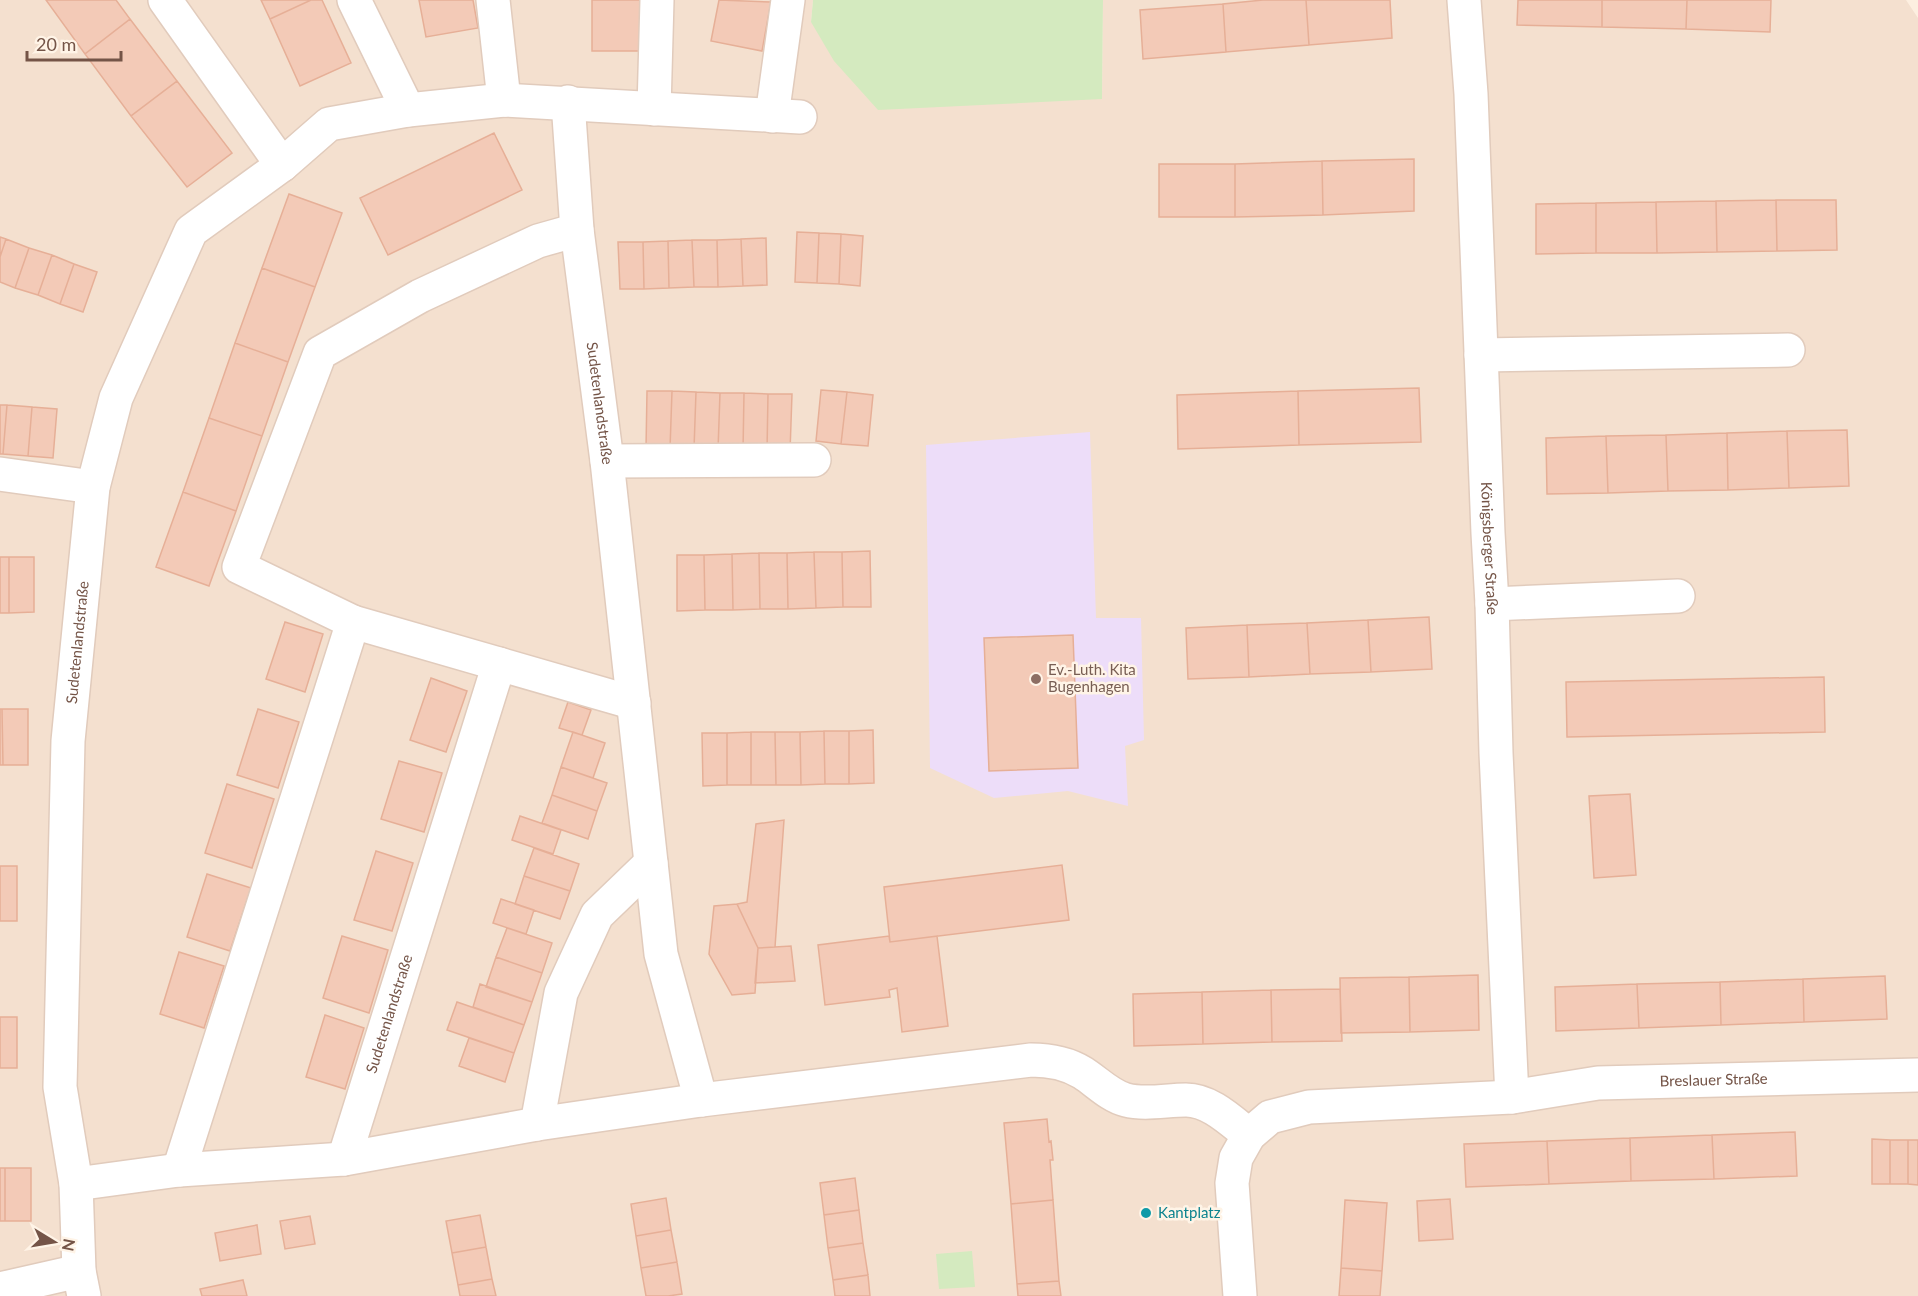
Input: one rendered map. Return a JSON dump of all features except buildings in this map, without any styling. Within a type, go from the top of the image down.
[{"type":"street","points":[[165,0],[282,165]]},
{"type":"street","points":[[354,0],[408,110]]},
{"type":"street","points":[[493,0],[504,100]]},
{"type":"street","points":[[654,109],[657,0]]},
{"type":"street","name":"Sudetenlandstraße","points":[[82,1283],[76,1184],[60,1087],[68,753],[93,487],[116,398],[191,231],[282,165],[329,124],[408,110],[504,100],[568,102],[786,117],[788,0]]},
{"type":"street","name":"Königsberger Straße","points":[[1464,0],[1471,94],[1496,753],[1512,1097]]},
{"type":"street","name":"Sudetenlandstraße","points":[[568,102],[577,230],[607,461],[661,954],[700,1100]]},
{"type":"street","points":[[577,230],[538,241],[420,296],[320,353],[239,567],[353,622],[634,703]]},
{"type":"street","points":[[1481,356],[1788,350]]},
{"type":"street","points":[[607,461],[814,460]]},
{"type":"street","points":[[0,474],[93,487]]},
{"type":"street","points":[[1492,604],[1678,596]]},
{"type":"street","points":[[179,1170],[353,622]]},
{"type":"street","name":"Sudetenlandstraße","points":[[344,1159],[499,664]]},
{"type":"street","points":[[537,1124],[561,993],[597,915],[651,863]]},
{"type":"street","points":[[76,1184],[179,1170],[344,1159],[537,1124],[700,1100],[1045,1060],[1073,1067],[1126,1100],[1143,1102],[1188,1100],[1201,1103],[1225,1115],[1249,1135]]},
{"type":"street","name":"Breslauer Straße","points":[[1512,1097],[1598,1083],[1918,1075]]},
{"type":"street","points":[[1240,1296],[1232,1182],[1236,1158],[1249,1135],[1270,1117],[1309,1107],[1512,1097]]},
{"type":"street","points":[[0,1289],[82,1283]]},
{"type":"shaded area","points":[[0,0],[813,0],[811,22],[1102,99],[1103,0],[1906,0],[1918,18],[1918,1296],[0,1296]]},
{"type":"shaded area","name":"Ev.-Luth. Kita Bugenhagen","points":[[1090,432],[1096,618],[1141,618],[1144,740],[1125,746],[1128,806],[1068,791],[994,798],[930,768],[926,445]]},
{"type":"green space","points":[[813,0],[1103,0],[1102,99],[878,110],[834,61],[811,22]]},
{"type":"green space","points":[[972,1251],[975,1287],[939,1289],[936,1254]]},
{"type":"place","name":"Ev.-Luth. Kita Bugenhagen","points":[[1036,679]]},
{"type":"place","name":"Kantplatz","points":[[1146,1213]]}]
